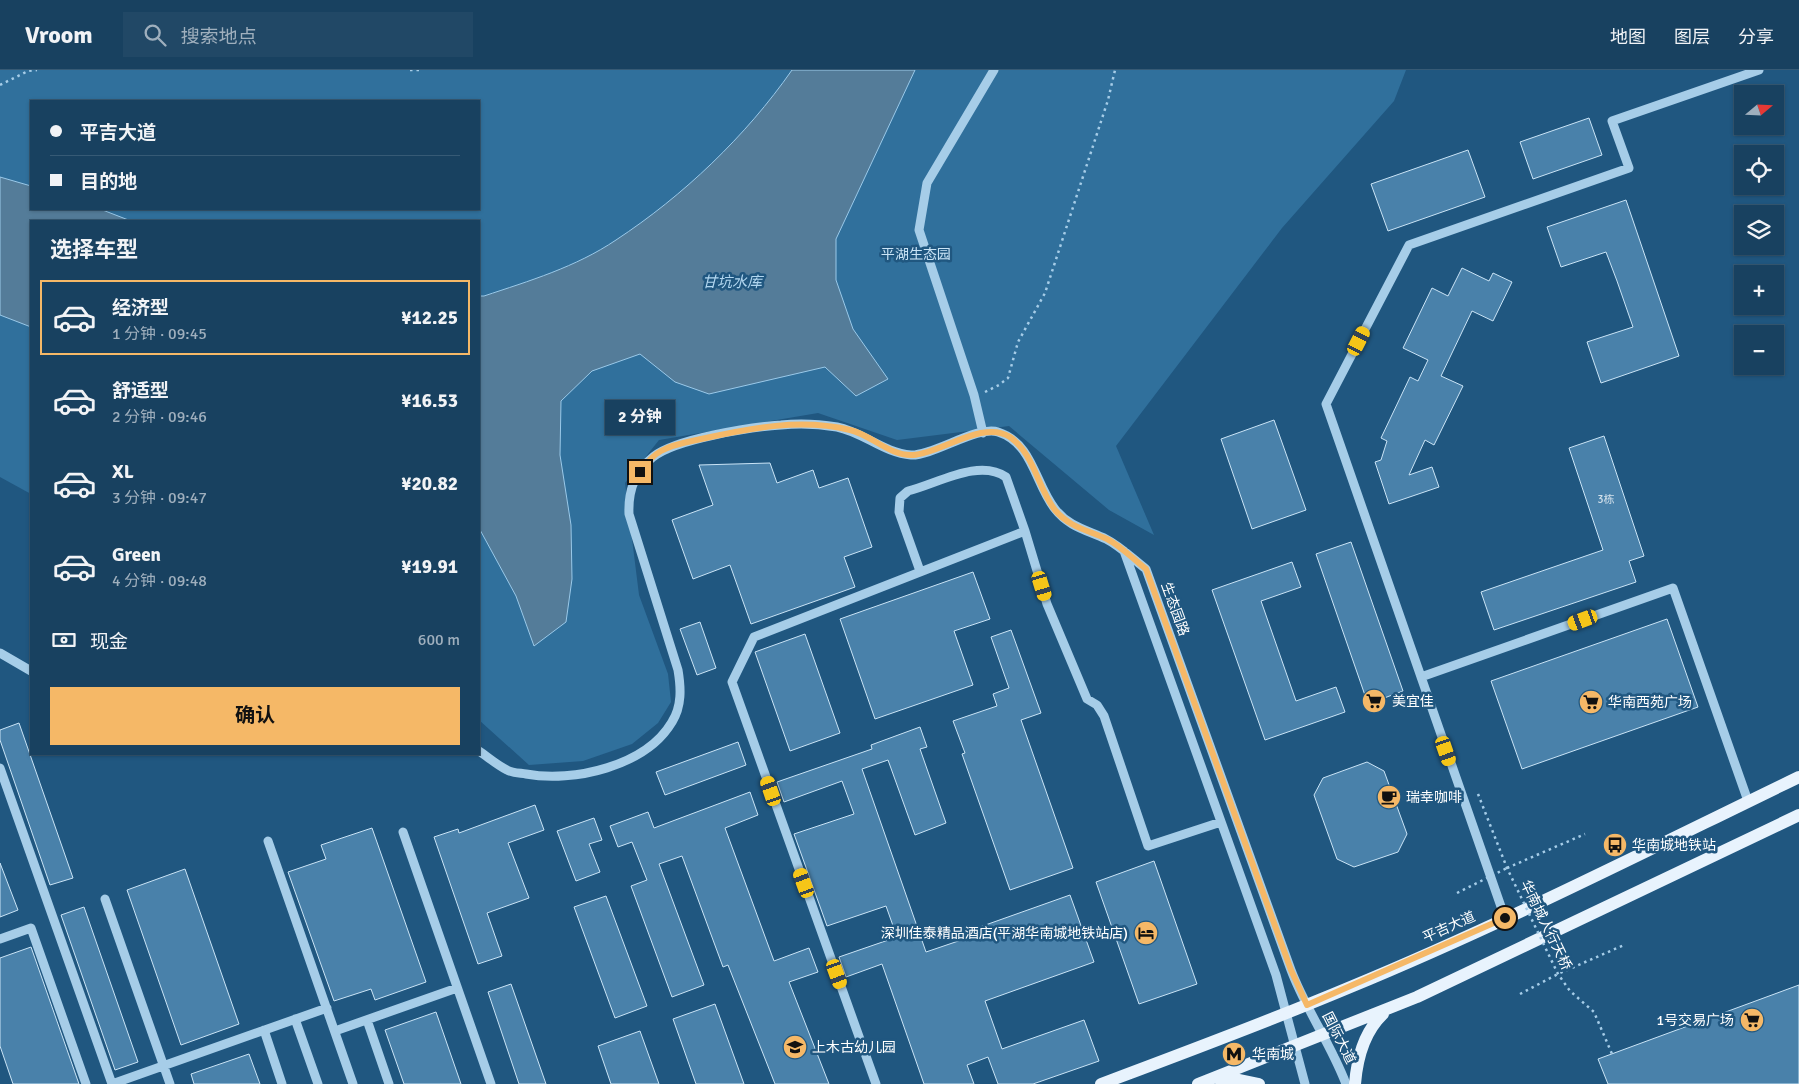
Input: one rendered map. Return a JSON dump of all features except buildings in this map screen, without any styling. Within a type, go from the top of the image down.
[{"type":"main road","name":"平吉大道","points":[[1101,1084],[1307,1005],[1505,918],[1799,777]]},
{"type":"main road","points":[[1199,1084],[1295,1047],[1481,969],[1799,815]]},
{"type":"main road","points":[[1355,1084],[1356,1068],[1370,1029],[1388,1009]]},
{"type":"main road","points":[[1199,1084],[1235,1079],[1259,1084]]},
{"type":"street","points":[[983,432],[974,395],[919,230],[927,183],[994,70]]},
{"type":"street","points":[[1505,918],[1326,404],[1409,245],[1629,168],[1612,121],[1759,70]]},
{"type":"street","points":[[480,751],[508,770],[537,776],[567,776],[596,772],[624,761],[650,746],[663,735],[673,721],[679,704],[681,687],[678,670],[629,514],[628,503],[634,481],[646,464],[671,446],[780,425],[815,425],[853,430],[890,450],[913,455],[983,432],[996,431],[1010,437],[1025,453],[1046,496],[1067,522],[1082,531],[1107,540],[1123,551]]},
{"type":"street","points":[[920,571],[899,512],[900,498],[908,492],[985,469],[999,472],[1006,478],[1025,531],[1047,604],[1087,699],[1097,705],[1104,716],[1148,846],[1221,822]]},
{"type":"street","points":[[876,1084],[732,682],[754,636],[1025,531]]},
{"type":"street","name":"生态园路","points":[[1123,551],[1276,975],[1287,1013]]},
{"type":"street","name":"生态园路","points":[[1123,551],[1146,569],[1291,970],[1307,1005]]},
{"type":"street","points":[[1421,677],[1673,588],[1748,801]]},
{"type":"street","points":[[0,653],[30,670]]},
{"type":"street","points":[[0,768],[112,1084],[327,1008]]},
{"type":"street","points":[[403,832],[490,1084]]},
{"type":"street","points":[[268,841],[353,1084]]},
{"type":"street","points":[[105,899],[170,1084]]},
{"type":"street","points":[[0,939],[31,928],[86,1084]]},
{"type":"street","points":[[335,1031],[457,988]]},
{"type":"street","name":"国际大道","points":[[1307,1005],[1336,1058],[1346,1084]]},
{"type":"street","points":[[1287,1013],[1305,1084]]},
{"type":"street","points":[[295,1019],[318,1084]]},
{"type":"street","points":[[367,1020],[389,1084]]},
{"type":"street","points":[[264,1030],[282,1084]]},
{"type":"path","points":[[0,86],[28,71],[37,70]]},
{"type":"path","points":[[410,70],[422,70]]},
{"type":"path","points":[[974,395],[999,386],[1008,378],[1018,342],[1045,293],[1108,100],[1115,70]]},
{"type":"path","name":"华南城人行天桥","points":[[1478,794],[1507,868],[1558,974],[1565,986],[1594,1012],[1612,1054]]},
{"type":"path","points":[[1457,893],[1507,868],[1585,834]]},
{"type":"path","points":[[1520,994],[1558,974],[1624,945]]},
{"type":"green space","name":"平湖生态园","points":[[0,70],[1406,70],[1394,101],[1282,228],[1116,446],[1154,535],[1109,510],[1009,426],[897,440],[818,413],[659,440],[625,483],[639,595],[668,674],[671,702],[658,723],[632,744],[583,761],[529,765],[480,721],[480,220],[30,220],[30,493],[0,477]]},
{"type":"water","name":"甘坑水库","points":[[792,70],[915,70],[836,239],[836,280],[853,329],[888,379],[856,396],[825,367],[709,394],[675,382],[640,354],[592,371],[561,401],[560,455],[571,525],[572,579],[566,622],[534,646],[516,596],[480,530],[480,296],[518,285],[569,266],[601,250],[641,223],[712,163],[755,118]]},
{"type":"water","points":[[0,177],[30,186],[30,210],[103,210],[128,220],[30,220],[30,327],[0,315]]},
{"type":"place","name":"美宜佳","points":[[1374,701]]},
{"type":"place","name":"华南西苑广场","points":[[1591,702]]},
{"type":"place","name":"瑞幸咖啡","points":[[1389,797]]},
{"type":"place","name":"华南城地铁站","points":[[1615,845]]},
{"type":"place","name":"深圳佳泰精品酒店(平湖华南城地铁站店)","points":[[1146,933]]},
{"type":"place","name":"1号交易广场","points":[[1752,1020]]},
{"type":"place","name":"上木古幼儿园","points":[[795,1047]]},
{"type":"place","name":"华南城","points":[[1234,1054]]},
{"type":"route","points":[[640,472],[653,456],[671,446],[780,425],[815,425],[853,430],[890,450],[913,455],[983,432],[996,431],[1010,437],[1025,453],[1036,471],[1046,496],[1055,510],[1067,522],[1082,531],[1107,540],[1146,569],[1291,970],[1307,1005],[1505,918]]}]
